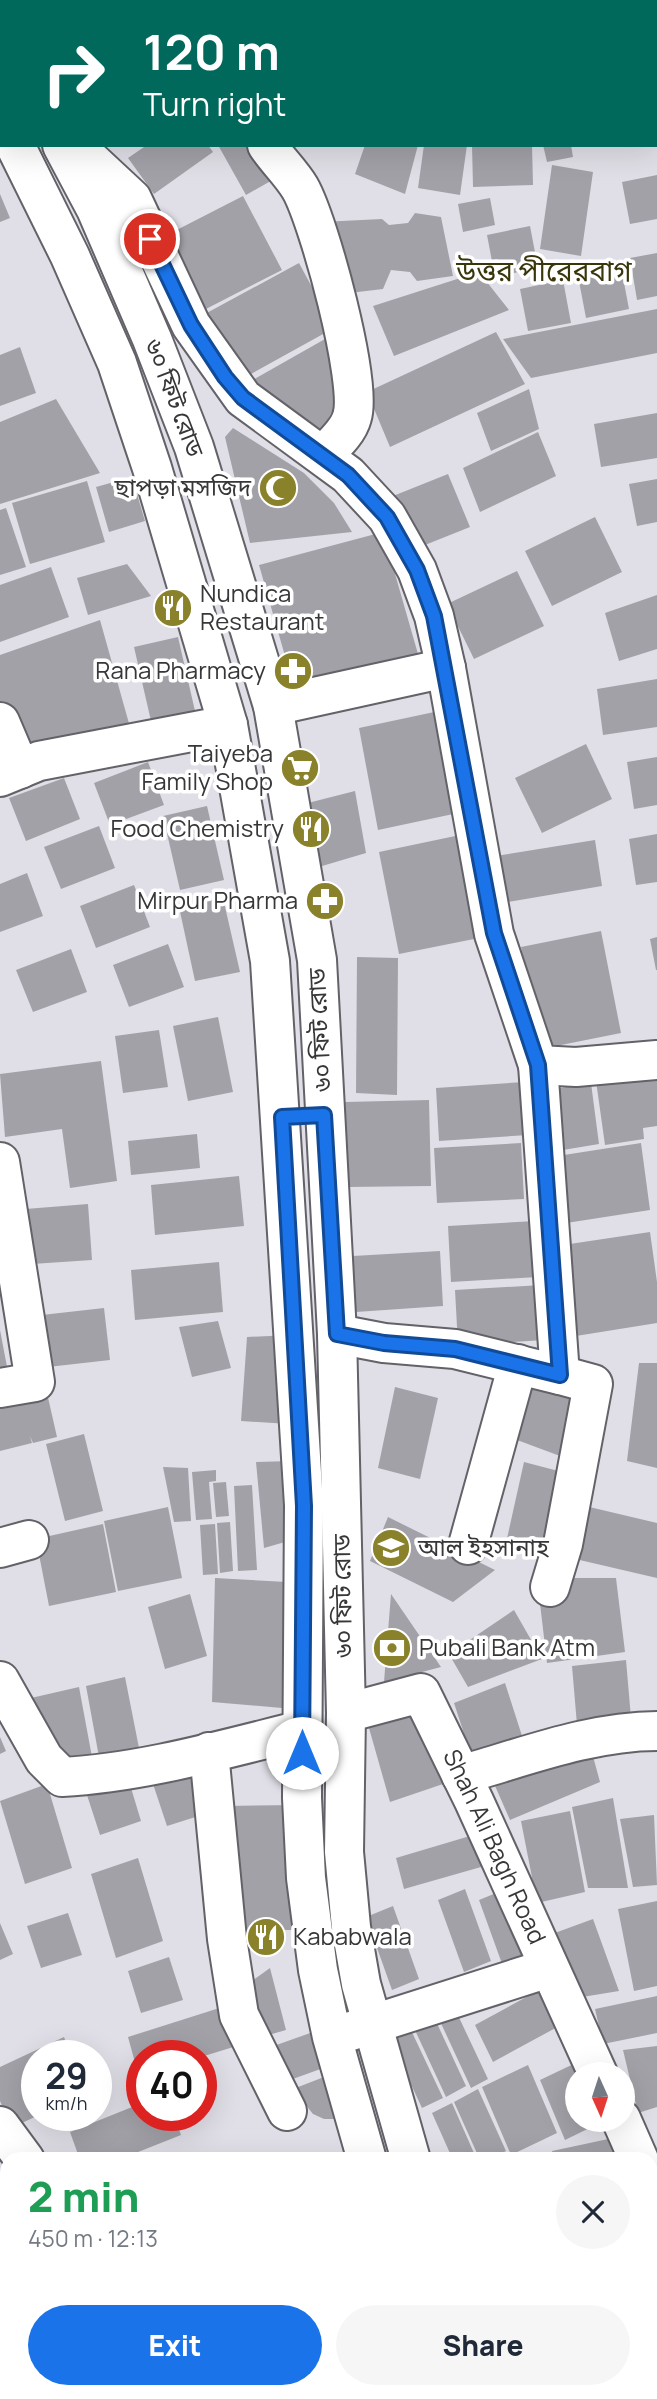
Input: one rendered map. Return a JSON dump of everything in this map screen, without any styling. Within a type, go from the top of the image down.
[{"type":"street","name":"৬০ ফিট রোড","points":[[16,147],[70,256],[117,363],[152,468],[228,725],[270,961],[282,1117],[304,1506],[303,1823],[318,1970],[332,2037],[365,2152]]},
{"type":"street","name":"৬০ ফিট রোড","points":[[63,147],[96,209],[152,339],[194,447],[273,706],[317,960],[337,1334],[346,1713],[345,1822],[351,1927],[370,2025],[409,2152]]},
{"type":"street","points":[[76,147],[132,199],[191,325],[225,377],[243,398],[348,475],[387,517],[417,570],[434,616],[446,668],[494,933],[538,1065],[560,1375]]},
{"type":"street","points":[[268,147],[300,189],[334,279],[353,392],[353,416],[342,435],[323,455]]},
{"type":"street","points":[[273,706],[446,668]]},
{"type":"street","points":[[0,722],[10,773],[39,761],[228,725]]},
{"type":"street","points":[[538,1065],[576,1068],[657,1060]]},
{"type":"street","points":[[282,1117],[324,1115]]},
{"type":"street","points":[[0,1162],[35,1382],[0,1388]]},
{"type":"street","points":[[337,1334],[384,1343],[455,1349],[593,1384],[564,1544],[550,1587]]},
{"type":"street","points":[[468,1545],[518,1364]]},
{"type":"street","points":[[0,1681],[44,1759],[62,1777],[87,1776],[302,1730]]},
{"type":"street","name":"Shah Ali Bagh Road","points":[[346,1713],[421,1693],[592,2062]]},
{"type":"street","points":[[461,1775],[561,1746],[639,1731],[657,1731]]},
{"type":"street","points":[[209,1752],[227,1939],[239,2015],[287,2111]]},
{"type":"street","points":[[303,1823],[345,1822]]},
{"type":"street","points":[[332,2037],[549,1968]]},
{"type":"street","points":[[0,2126],[19,2152]]},
{"type":"street","points":[[627,2132],[635,2152]]},
{"type":"building","points":[[144,147],[209,147],[213,152],[154,194],[128,158]]},
{"type":"building","points":[[219,147],[258,147],[276,178],[246,195]]},
{"type":"building","points":[[364,147],[417,147],[405,194],[355,174]]},
{"type":"building","points":[[424,147],[467,147],[460,195],[418,188]]},
{"type":"building","points":[[472,147],[532,147],[533,185],[473,187]]},
{"type":"building","points":[[543,147],[571,147],[573,157],[547,162]]},
{"type":"building","points":[[552,165],[593,172],[581,256],[540,249]]},
{"type":"building","points":[[657,175],[657,219],[630,224],[622,182]]},
{"type":"building","points":[[0,194],[10,218],[0,222]]},
{"type":"building","points":[[243,196],[282,270],[204,310],[165,236]]},
{"type":"building","points":[[490,198],[495,225],[463,232],[458,204]]},
{"type":"building","points":[[415,213],[441,217],[453,276],[417,281],[410,272],[391,270],[383,289],[341,294],[321,222],[382,219],[389,225],[408,223]]},
{"type":"building","points":[[530,226],[538,268],[495,277],[487,235]]},
{"type":"building","points":[[657,253],[657,296],[637,300],[630,258]]},
{"type":"building","points":[[299,263],[334,328],[240,380],[203,315]]},
{"type":"building","points":[[621,267],[629,309],[586,318],[578,276]]},
{"type":"building","points":[[479,272],[509,310],[394,356],[373,306]]},
{"type":"building","points":[[563,280],[571,323],[528,331],[520,289]]},
{"type":"building","points":[[657,309],[657,353],[531,378],[503,339]]},
{"type":"building","points":[[496,332],[525,384],[390,447],[367,392]]},
{"type":"building","points":[[325,339],[344,389],[322,430],[251,381]]},
{"type":"building","points":[[20,347],[36,393],[0,406],[0,355]]},
{"type":"building","points":[[529,389],[539,429],[491,451],[477,413]]},
{"type":"building","points":[[56,399],[100,473],[0,504],[0,422]]},
{"type":"building","points":[[657,413],[657,458],[601,467],[594,424]]},
{"type":"building","name":"ছাপড়া মসজিদ","points":[[233,428],[304,473],[334,503],[352,532],[250,543],[225,437]]},
{"type":"building","points":[[538,432],[556,476],[480,512],[463,468]]},
{"type":"building","points":[[448,474],[470,527],[415,549],[393,496]]},
{"type":"building","points":[[132,477],[145,521],[109,532],[96,487]]},
{"type":"building","points":[[657,479],[657,522],[637,526],[629,484]]},
{"type":"building","points":[[87,481],[105,542],[30,564],[12,503]]},
{"type":"building","points":[[6,508],[26,567],[0,575],[0,510]]},
{"type":"building","points":[[595,517],[622,572],[552,606],[525,551]]},
{"type":"building","points":[[383,532],[418,654],[293,684],[259,565]]},
{"type":"building","points":[[127,564],[151,596],[88,615],[77,578]]},
{"type":"building","points":[[51,567],[69,617],[0,642],[0,585]]},
{"type":"building","points":[[517,571],[544,626],[474,659],[447,604]]},
{"type":"building","points":[[657,595],[657,649],[619,661],[605,613]]},
{"type":"building","points":[[100,620],[130,727],[12,767],[0,733],[0,655]]},
{"type":"building","points":[[178,637],[195,711],[151,721],[134,647]]},
{"type":"building","points":[[657,679],[657,727],[603,735],[597,689]]},
{"type":"building","points":[[439,711],[458,813],[378,830],[359,728]]},
{"type":"building","points":[[586,744],[612,799],[542,833],[515,778]]},
{"type":"building","points":[[657,757],[657,805],[634,809],[627,762]]},
{"type":"building","points":[[148,762],[164,805],[110,825],[94,783]]},
{"type":"building","points":[[64,778],[80,819],[26,841],[9,798]]},
{"type":"building","points":[[355,791],[366,853],[312,869],[300,805]]},
{"type":"building","points":[[207,806],[224,880],[180,890],[163,816]]},
{"type":"building","points":[[99,826],[115,868],[61,889],[44,847]]},
{"type":"building","points":[[657,834],[657,882],[636,885],[629,839]]},
{"type":"building","points":[[460,835],[479,938],[399,954],[379,852]]},
{"type":"building","points":[[595,840],[602,886],[502,903],[496,856]]},
{"type":"building","points":[[27,873],[43,916],[0,932],[0,884]]},
{"type":"building","points":[[134,885],[150,927],[96,948],[80,906]]},
{"type":"building","points":[[223,898],[240,972],[195,981],[179,907]]},
{"type":"building","points":[[601,931],[621,1033],[541,1049],[521,947]]},
{"type":"building","points":[[657,937],[657,970],[656,970],[650,939]]},
{"type":"building","points":[[168,944],[184,987],[129,1007],[113,965]]},
{"type":"building","points":[[71,949],[87,992],[33,1012],[16,970]]},
{"type":"building","points":[[357,957],[398,958],[397,1095],[356,1093]]},
{"type":"building","points":[[218,1017],[233,1092],[188,1101],[173,1026]]},
{"type":"building","points":[[159,1030],[168,1087],[123,1093],[115,1036]]},
{"type":"building","points":[[101,1061],[117,1181],[70,1188],[62,1129],[5,1137],[0,1074]]},
{"type":"building","points":[[657,1072],[657,1126],[643,1128],[644,1139],[605,1145],[596,1081]]},
{"type":"building","points":[[524,1082],[528,1135],[439,1141],[436,1088]]},
{"type":"building","points":[[591,1083],[599,1144],[551,1152],[542,1091]]},
{"type":"building","points":[[429,1100],[431,1186],[347,1187],[345,1102]]},
{"type":"building","points":[[197,1134],[200,1168],[131,1175],[128,1141]]},
{"type":"building","points":[[521,1143],[524,1199],[437,1203],[434,1148]]},
{"type":"building","points":[[641,1143],[650,1210],[560,1224],[551,1157]]},
{"type":"building","points":[[239,1176],[244,1226],[155,1235],[151,1185]]},
{"type":"building","points":[[88,1204],[92,1260],[17,1265],[13,1210]]},
{"type":"building","points":[[535,1221],[538,1277],[451,1282],[448,1226]]},
{"type":"building","points":[[650,1232],[657,1282],[657,1323],[576,1336],[563,1245]]},
{"type":"building","points":[[440,1251],[443,1306],[356,1312],[353,1256]]},
{"type":"building","points":[[219,1262],[223,1312],[135,1320],[131,1270]]},
{"type":"building","points":[[542,1285],[545,1340],[458,1345],[455,1290]]},
{"type":"building","points":[[104,1308],[110,1360],[39,1368],[33,1316]]},
{"type":"building","points":[[218,1321],[231,1368],[192,1377],[179,1327]]},
{"type":"building","points":[[0,1330],[8,1372],[0,1374]]},
{"type":"building","points":[[291,1335],[289,1424],[241,1421],[247,1337]]},
{"type":"building","points":[[639,1363],[657,1363],[657,1468],[627,1461]]},
{"type":"building","points":[[528,1372],[579,1391],[560,1456],[509,1437]]},
{"type":"building","points":[[44,1380],[57,1437],[33,1443],[30,1436],[32,1443],[0,1451],[0,1393]]},
{"type":"building","points":[[395,1387],[438,1398],[420,1479],[378,1468]]},
{"type":"building","points":[[84,1434],[103,1511],[65,1521],[46,1444]]},
{"type":"building","points":[[292,1461],[285,1542],[264,1548],[256,1462]]},
{"type":"building","points":[[524,1462],[566,1473],[548,1554],[506,1543]]},
{"type":"building","points":[[163,1467],[188,1468],[191,1521],[174,1522]]},
{"type":"building","points":[[216,1470],[216,1481],[209,1482],[212,1519],[196,1520],[192,1472]]},
{"type":"building","points":[[226,1482],[229,1516],[216,1517],[213,1483]]},
{"type":"building","points":[[252,1485],[257,1570],[238,1571],[234,1486]]},
{"type":"building","points":[[581,1505],[657,1523],[657,1578],[571,1558]]},
{"type":"building","points":[[168,1507],[182,1578],[118,1591],[104,1521]]},
{"type":"building","points":[[388,1517],[495,1570],[453,1602],[370,1561]]},
{"type":"building","points":[[230,1522],[233,1571],[220,1573],[217,1523]]},
{"type":"building","points":[[103,1524],[116,1592],[49,1606],[36,1539]]},
{"type":"building","points":[[215,1524],[218,1574],[203,1575],[200,1525]]},
{"type":"building","points":[[215,1578],[287,1582],[282,1708],[212,1702]]},
{"type":"building","points":[[537,1578],[616,1578],[625,1652],[547,1663]]},
{"type":"building","points":[[190,1594],[207,1656],[165,1669],[148,1607]]},
{"type":"building","points":[[391,1594],[441,1667],[384,1682]]},
{"type":"building","points":[[514,1610],[542,1659],[468,1687],[449,1654]]},
{"type":"building","points":[[626,1660],[631,1718],[577,1725],[572,1666]]},
{"type":"building","points":[[125,1677],[139,1748],[99,1757],[86,1686]]},
{"type":"building","points":[[505,1683],[523,1739],[472,1758],[454,1703]]},
{"type":"building","points":[[79,1687],[92,1757],[66,1762],[31,1698]]},
{"type":"building","points":[[412,1706],[446,1783],[390,1802],[367,1721]]},
{"type":"building","points":[[585,1727],[600,1782],[510,1820],[485,1763]]},
{"type":"building","points":[[0,1737],[6,1751],[0,1754]]},
{"type":"building","points":[[194,1771],[208,1813],[167,1826],[153,1784]]},
{"type":"building","points":[[128,1778],[141,1821],[100,1835],[86,1792]]},
{"type":"building","points":[[47,1784],[72,1868],[25,1884],[0,1801]]},
{"type":"building","points":[[613,1798],[628,1888],[588,1888],[572,1807]]},
{"type":"building","points":[[298,1805],[303,1930],[233,1930],[226,1806]]},
{"type":"building","points":[[570,1811],[585,1892],[537,1903],[521,1821]]},
{"type":"building","points":[[654,1815],[657,1885],[633,1887],[620,1819]]},
{"type":"building","points":[[480,1833],[488,1865],[404,1889],[396,1858]]},
{"type":"building","points":[[138,1858],[163,1941],[116,1958],[91,1874]]},
{"type":"building","points":[[465,1889],[491,1961],[464,1972],[438,1900]]},
{"type":"building","points":[[506,1889],[532,1961],[505,1972],[479,1900]]},
{"type":"building","points":[[657,1901],[657,1986],[634,1991],[618,1909]]},
{"type":"building","points":[[393,1906],[419,1979],[392,1990],[366,1917]]},
{"type":"building","points":[[68,1913],[82,1955],[41,1968],[27,1926]]},
{"type":"building","points":[[593,1919],[619,1991],[576,1998],[552,1934]]},
{"type":"building","points":[[0,1923],[13,1954],[0,1960]]},
{"type":"building","points":[[169,1957],[183,2000],[141,2013],[128,1971]]},
{"type":"building","points":[[270,1968],[286,2030],[258,2038],[245,1986]]},
{"type":"building","points":[[543,1988],[561,2025],[493,2062],[475,2025]]},
{"type":"building","points":[[657,1996],[657,2033],[603,2044],[595,2009]]},
{"type":"building","points":[[232,2004],[243,2044],[217,2052],[217,2040],[129,2040],[128,2037]]},
{"type":"building","points":[[455,2009],[488,2079],[471,2088],[439,2019]]},
{"type":"building","points":[[434,2017],[466,2086],[446,2097],[414,2028]]},
{"type":"building","points":[[410,2028],[443,2098],[422,2108],[390,2039]]},
{"type":"building","points":[[313,2032],[326,2067],[268,2088],[254,2053]]},
{"type":"building","points":[[657,2046],[657,2107],[638,2113],[635,2100],[635,2062],[626,2062],[623,2050]]},
{"type":"building","points":[[21,2057],[21,2123],[11,2128],[0,2101],[0,2067]]},
{"type":"building","points":[[528,2065],[557,2133],[517,2152],[510,2152],[482,2087]]},
{"type":"building","points":[[565,2068],[565,2132],[581,2132],[565,2140],[540,2080]]},
{"type":"building","points":[[324,2077],[336,2119],[324,2119],[313,2114],[293,2089]]},
{"type":"building","points":[[478,2089],[506,2151],[476,2152],[454,2102]]},
{"type":"building","points":[[452,2103],[473,2152],[449,2152],[432,2113]]},
{"type":"building","points":[[126,2109],[126,2131],[180,2131],[181,2135],[138,2152],[77,2152],[70,2132],[112,2131],[112,2115]]},
{"type":"building","points":[[613,2138],[617,2152],[552,2152]]},
{"type":"place","name":"ছাপড়া মসজিদ","points":[[278,488]]},
{"type":"place","name":"Nundica Restaurant","points":[[173,608]]},
{"type":"place","name":"Rana Pharmacy","points":[[293,671]]},
{"type":"place","name":"Taiyeba Family Shop","points":[[300,768]]},
{"type":"place","name":"Food Chemistry","points":[[311,829]]},
{"type":"place","name":"Mirpur Pharma","points":[[325,901]]},
{"type":"place","name":"আল ইহসানাহ","points":[[391,1548]]},
{"type":"place","name":"Pubali Bank Atm","points":[[392,1648]]},
{"type":"place","name":"Kababwala","points":[[266,1937]]},
{"type":"district","name":"উত্তর পীরেরবাগ","points":[[544,271]]},
{"type":"route","points":[[150,239],[191,325],[225,377],[243,398],[348,475],[387,517],[417,570],[434,616],[446,668],[494,933],[518,1012],[538,1065],[560,1375],[455,1349],[384,1343],[337,1334],[324,1115],[282,1117],[304,1506],[302,1753]]}]
